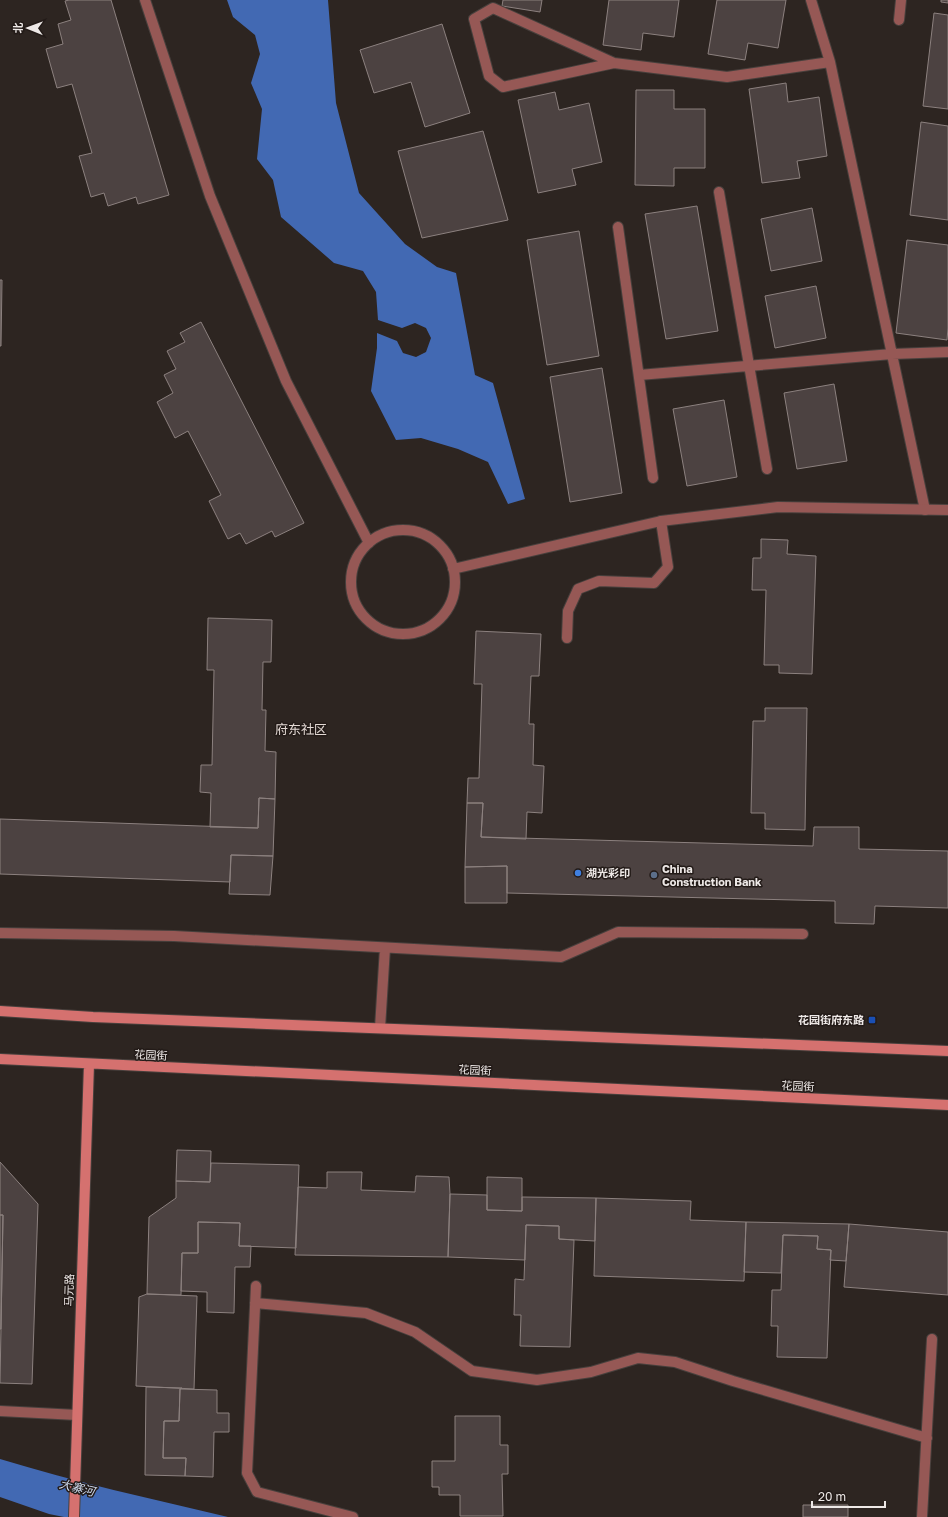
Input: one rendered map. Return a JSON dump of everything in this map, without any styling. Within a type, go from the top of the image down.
[{"type":"main road","points":[[0,1011],[948,1051]]},
{"type":"main road","name":"花园街","points":[[0,1059],[948,1105]]},
{"type":"main road","name":"马元路","points":[[74,1517],[89,1064]]},
{"type":"street","points":[[145,0],[210,196],[286,381],[368,543]]},
{"type":"street","points":[[811,0],[830,62],[925,510]]},
{"type":"street","points":[[899,20],[901,0]]},
{"type":"street","points":[[614,63],[503,87],[489,76],[474,19],[493,8],[614,63],[727,77],[830,62]]},
{"type":"street","points":[[719,192],[767,469]]},
{"type":"street","points":[[618,227],[653,478]]},
{"type":"street","points":[[639,375],[892,354],[948,352]]},
{"type":"street","points":[[453,569],[661,521],[778,506],[948,510]]},
{"type":"street","points":[[567,638],[568,610],[578,589],[599,581],[654,583],[668,567],[661,521]]},
{"type":"street","points":[[401,529],[418,532],[434,540],[446,553],[453,569],[455,586],[450,603],[441,617],[427,628],[412,633],[395,633],[379,628],[366,618],[356,604],[351,588],[352,571],[358,556],[368,543],[383,533],[401,529]]},
{"type":"street","points":[[0,933],[174,936],[561,956],[618,932],[803,934]]},
{"type":"street","points":[[380,1028],[384,948]]},
{"type":"street","points":[[256,1286],[247,1473],[257,1492],[353,1517]]},
{"type":"street","points":[[255,1303],[366,1313],[416,1332],[472,1371],[537,1380],[591,1372],[638,1358],[675,1362],[733,1381],[927,1438]]},
{"type":"street","points":[[922,1517],[932,1338]]},
{"type":"street","points":[[0,1411],[77,1415]]},
{"type":"water","points":[[227,0],[328,0],[336,103],[359,193],[405,244],[437,267],[456,273],[475,375],[493,383],[525,499],[508,504],[488,462],[458,449],[421,438],[396,440],[371,391],[377,348],[377,333],[397,341],[403,353],[416,357],[426,352],[431,338],[426,328],[415,323],[402,328],[378,320],[376,292],[363,271],[334,263],[281,217],[273,180],[257,159],[262,109],[251,83],[260,54],[255,35],[233,17]]},
{"type":"water","name":"大寨河","points":[[0,1459],[85,1483],[228,1517],[64,1517],[49,1514],[0,1497]]},
{"type":"building","points":[[111,0],[169,195],[138,204],[136,197],[108,206],[104,193],[91,197],[79,156],[92,153],[72,84],[57,88],[46,49],[63,44],[58,24],[71,20],[65,1]]},
{"type":"building","points":[[503,0],[542,0],[540,12],[502,6]]},
{"type":"building","points":[[609,0],[679,0],[674,37],[643,33],[641,50],[603,45]]},
{"type":"building","points":[[717,0],[786,0],[778,48],[748,43],[745,60],[708,54]]},
{"type":"building","points":[[941,0],[948,0],[948,3],[941,2]]},
{"type":"building","points":[[934,13],[948,15],[948,109],[923,106]]},
{"type":"building","points":[[442,24],[470,113],[425,127],[411,82],[374,93],[360,50]]},
{"type":"building","points":[[786,83],[788,102],[819,97],[827,156],[797,161],[800,178],[762,183],[749,89]]},
{"type":"building","points":[[636,90],[674,90],[674,109],[705,109],[705,168],[674,168],[674,186],[635,185]]},
{"type":"building","points":[[555,92],[559,110],[589,103],[602,162],[572,169],[576,185],[538,193],[518,100]]},
{"type":"building","points":[[921,122],[948,126],[948,220],[910,215]]},
{"type":"building","points":[[483,131],[508,220],[422,238],[398,151]]},
{"type":"building","points":[[697,206],[718,331],[666,339],[645,214]]},
{"type":"building","points":[[812,208],[822,261],[771,271],[761,219]]},
{"type":"building","points":[[579,231],[599,356],[547,365],[527,240]]},
{"type":"building","points":[[907,240],[948,245],[947,340],[896,333]]},
{"type":"building","points":[[0,280],[2,280],[1,346],[0,346]]},
{"type":"building","points":[[816,286],[826,338],[775,348],[765,296]]},
{"type":"building","points":[[201,322],[304,523],[275,537],[272,531],[246,544],[240,533],[228,539],[209,501],[221,495],[188,431],[175,438],[157,402],[173,393],[164,375],[176,369],[167,351],[185,342],[180,333]]},
{"type":"building","points":[[602,368],[622,493],[570,502],[550,377]]},
{"type":"building","points":[[834,384],[847,461],[797,469],[784,393]]},
{"type":"building","points":[[724,400],[737,477],[687,486],[673,409]]},
{"type":"building","points":[[761,539],[788,540],[787,554],[816,556],[812,674],[779,673],[779,665],[764,665],[766,590],[752,590],[753,558],[761,558]]},
{"type":"building","points":[[208,618],[272,620],[271,662],[263,662],[262,710],[266,710],[265,751],[276,752],[275,799],[259,798],[258,828],[210,827],[211,793],[200,792],[201,765],[212,765],[214,670],[207,670]]},
{"type":"building","points":[[476,631],[541,634],[539,676],[531,676],[529,724],[534,724],[533,765],[544,766],[542,813],[527,812],[526,839],[481,837],[483,803],[467,803],[468,778],[479,778],[482,684],[474,684]]},
{"type":"building","points":[[765,708],[807,708],[805,830],[765,829],[765,813],[751,813],[753,721],[765,721]]},
{"type":"building","points":[[259,798],[275,799],[273,856],[231,855],[230,882],[0,874],[0,819],[258,828]]},
{"type":"building","points":[[467,803],[483,803],[481,837],[813,846],[814,827],[859,827],[859,849],[948,851],[948,908],[875,906],[874,924],[835,923],[835,901],[507,893],[507,866],[465,867]]},
{"type":"building","points":[[231,855],[273,856],[270,895],[229,894]]},
{"type":"building","points":[[507,866],[507,903],[465,903],[465,867]]},
{"type":"building","points":[[177,1150],[211,1151],[210,1182],[176,1181]]},
{"type":"building","points":[[0,1162],[38,1204],[32,1384],[0,1383],[3,1215],[0,1215]]},
{"type":"building","points":[[211,1163],[299,1165],[296,1248],[239,1246],[240,1223],[198,1222],[198,1253],[182,1253],[181,1295],[147,1294],[149,1217],[176,1198],[176,1181],[210,1182]]},
{"type":"building","points":[[327,1172],[362,1172],[361,1190],[415,1192],[416,1176],[449,1177],[450,1194],[448,1257],[295,1255],[298,1187],[327,1188]]},
{"type":"building","points":[[487,1177],[522,1178],[522,1211],[487,1210]]},
{"type":"building","points":[[450,1194],[487,1195],[487,1210],[522,1211],[522,1197],[596,1198],[595,1241],[559,1239],[559,1226],[526,1225],[525,1260],[448,1257]]},
{"type":"building","points":[[596,1198],[691,1201],[690,1220],[746,1222],[744,1281],[594,1276]]},
{"type":"building","points":[[0,1215],[3,1215],[1,1329],[0,1329]]},
{"type":"building","points":[[198,1222],[240,1223],[239,1246],[251,1246],[250,1267],[235,1267],[234,1313],[207,1312],[207,1292],[181,1291],[182,1253],[198,1253]]},
{"type":"building","points":[[746,1222],[849,1224],[846,1261],[830,1260],[831,1250],[817,1249],[818,1236],[783,1235],[781,1273],[744,1272]]},
{"type":"building","points":[[849,1224],[948,1232],[948,1295],[844,1287]]},
{"type":"building","points":[[526,1225],[559,1226],[559,1239],[574,1240],[570,1347],[520,1346],[521,1315],[514,1315],[515,1279],[524,1280]]},
{"type":"building","points":[[783,1235],[818,1236],[817,1249],[831,1250],[827,1358],[777,1357],[778,1326],[771,1326],[772,1290],[781,1290]]},
{"type":"building","points":[[147,1294],[197,1296],[194,1389],[136,1386],[139,1297]]},
{"type":"building","points":[[146,1387],[182,1388],[180,1389],[179,1421],[164,1421],[163,1458],[186,1458],[185,1476],[145,1475]]},
{"type":"building","points":[[180,1389],[217,1390],[217,1413],[229,1413],[229,1432],[214,1432],[213,1477],[185,1476],[186,1458],[163,1458],[164,1421],[179,1421]]},
{"type":"building","points":[[455,1416],[500,1416],[500,1445],[508,1445],[508,1474],[502,1474],[503,1516],[460,1516],[460,1495],[439,1495],[439,1487],[432,1487],[432,1461],[455,1461]]},
{"type":"building","points":[[803,1505],[848,1505],[848,1517],[803,1517]]},
{"type":"place","name":"湖光彩印","points":[[578,873]]},
{"type":"place","name":"China Construction Bank","points":[[654,875]]},
{"type":"place","name":"花园街府东路","points":[[872,1020]]},
{"type":"district","name":"府东社区","points":[[301,729]]}]
